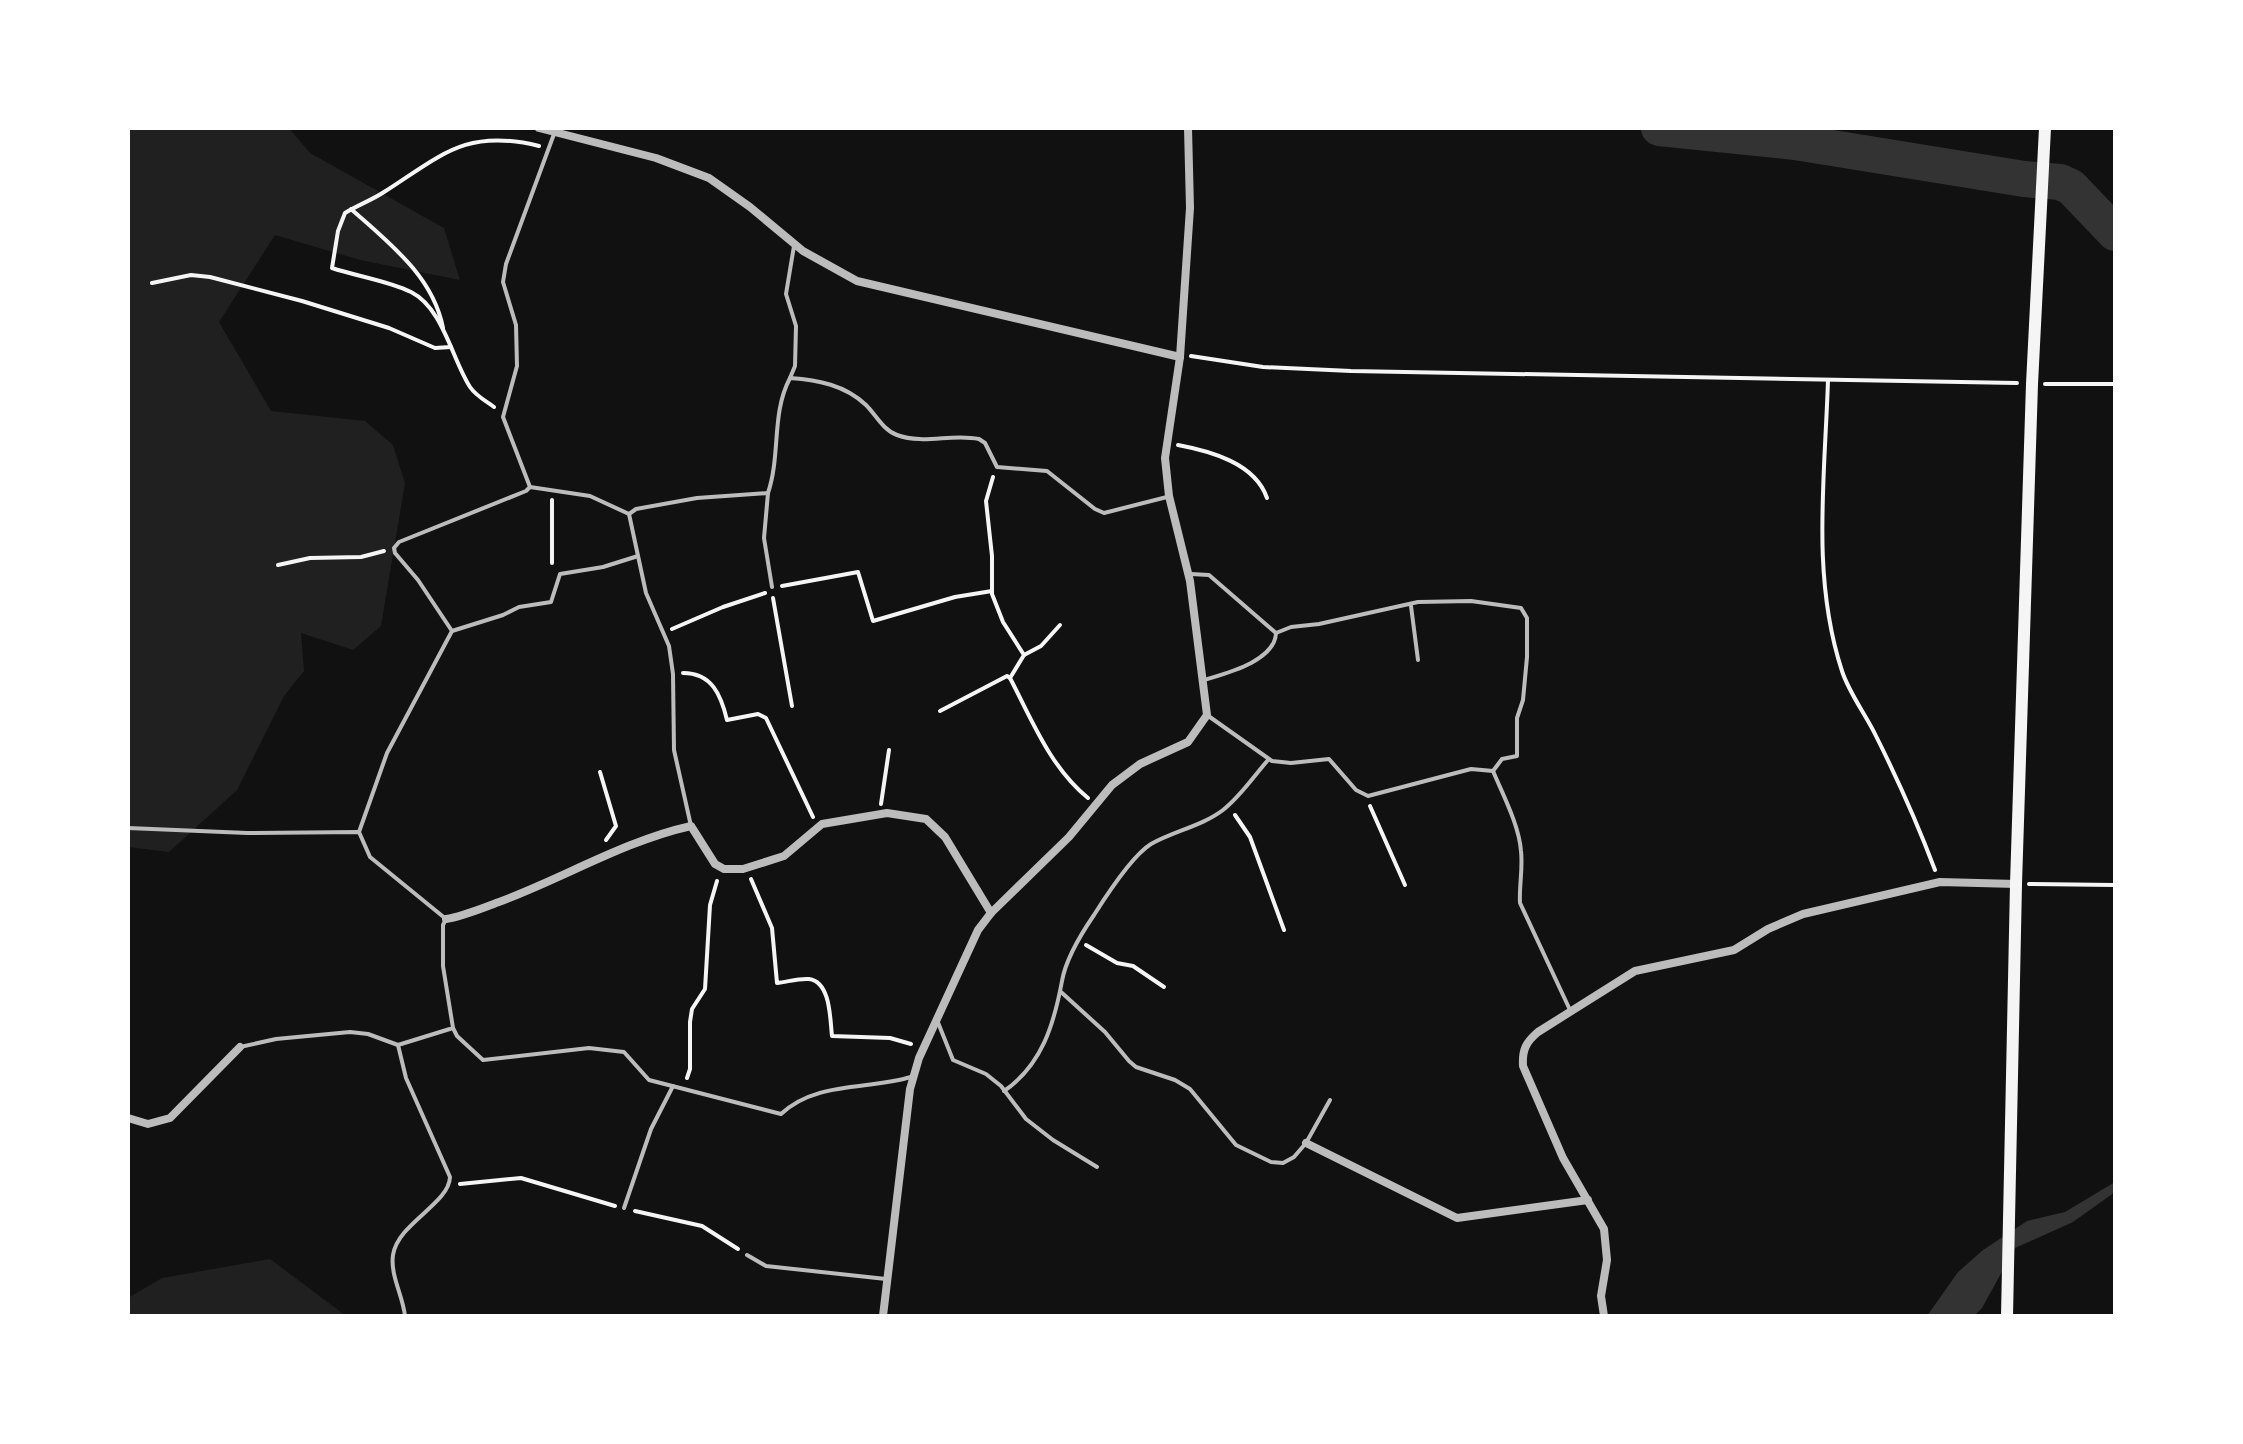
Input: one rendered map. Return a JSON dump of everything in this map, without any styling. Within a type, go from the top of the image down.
[{"type":"main road","points":[[2007,1316],[2016,884],[2032,384],[2045,128]]},
{"type":"street","points":[[539,128],[656,158],[709,178],[795,244],[857,281],[1180,356]]},
{"type":"street","points":[[883,1316],[913,1077],[978,930],[991,913],[1069,837],[1112,785],[1140,764],[1188,742],[1207,715],[1188,573],[1169,496],[1165,458],[1180,356],[1190,208],[1188,128]]},
{"type":"street","points":[[446,919],[525,892],[647,839],[691,826],[710,857],[721,867],[748,869],[784,856],[822,824],[880,814],[926,819],[935,826],[945,837],[991,913]]},
{"type":"street","points":[[1604,1316],[1601,1296],[1607,1260],[1604,1229],[1563,1158],[1523,1066],[1527,1042],[1570,1010],[1635,971],[1734,950],[1768,929],[1803,914],[1940,882],[2016,884]]},
{"type":"street","points":[[128,1118],[148,1124],[170,1118],[240,1047]]},
{"type":"street","points":[[1306,1143],[1457,1218],[1588,1200]]},
{"type":"lane","points":[[530,487],[503,417],[517,366],[515,318],[504,290],[506,264],[555,132]]},
{"type":"lane","points":[[772,587],[764,538],[777,413],[795,366],[796,326],[786,294],[795,244]]},
{"type":"lane","points":[[790,378],[823,382],[843,389],[860,400],[894,434],[922,440],[979,439],[985,443],[997,467],[1047,471],[1104,513],[1169,496]]},
{"type":"lane","points":[[530,487],[601,499],[629,514],[646,593],[665,632],[673,674],[675,759],[691,826]]},
{"type":"lane","points":[[452,631],[394,548],[407,538],[530,487]]},
{"type":"lane","points":[[629,514],[636,509],[697,498],[768,493]]},
{"type":"lane","points":[[638,556],[603,567],[560,574],[551,602],[519,607],[452,631],[387,753],[359,832],[370,857],[446,919],[443,925],[443,966],[457,1036],[483,1060],[576,1049],[624,1052],[649,1080],[781,1114],[811,1095],[844,1087],[883,1085],[913,1077]]},
{"type":"lane","points":[[1188,573],[1209,575],[1276,633],[1276,640],[1266,654],[1204,680]]},
{"type":"lane","points":[[1276,633],[1291,627],[1411,606],[1418,602],[1471,601],[1521,608],[1525,613],[1527,657],[1523,700],[1517,718],[1517,756],[1502,759],[1493,771]]},
{"type":"lane","points":[[1411,606],[1418,660]]},
{"type":"lane","points":[[1207,715],[1268,760],[1291,763],[1329,759],[1356,790],[1365,795],[1471,769],[1493,771]]},
{"type":"lane","points":[[1004,1091],[1021,1079],[1038,1058],[1066,969],[1104,899],[1149,845],[1226,808],[1268,760]]},
{"type":"lane","points":[[1493,771],[1521,849],[1520,903],[1570,1010]]},
{"type":"lane","points":[[128,828],[247,833],[359,832]]},
{"type":"lane","points":[[1061,992],[1105,1032],[1136,1067],[1163,1074],[1190,1089],[1236,1145],[1271,1162],[1283,1163],[1294,1157],[1306,1143],[1330,1100]]},
{"type":"lane","points":[[937,1020],[953,1060],[986,1074],[1026,1119],[1097,1167]]},
{"type":"lane","points":[[240,1047],[276,1039],[350,1032],[368,1034],[398,1045],[453,1028]]},
{"type":"lane","points":[[398,1045],[406,1078],[449,1172],[450,1184],[419,1215],[394,1250],[392,1261],[405,1316]]},
{"type":"lane","points":[[624,1208],[651,1129],[673,1086]]},
{"type":"lane","points":[[747,1255],[766,1266],[886,1279]]},
{"type":"path","points":[[444,329],[412,292],[332,268],[338,231],[345,213],[380,195],[440,154],[474,141],[522,142],[549,149]]},
{"type":"path","points":[[351,209],[403,256],[428,289],[440,310],[451,347],[470,386],[503,417]]},
{"type":"path","points":[[152,283],[191,275],[210,277],[389,328],[435,348],[451,347]]},
{"type":"path","points":[[1180,356],[1263,367],[1351,371],[2115,384]]},
{"type":"path","points":[[1828,380],[1822,562],[1825,599],[1834,642],[1843,675],[1881,746],[1940,882]]},
{"type":"path","points":[[1168,443],[1223,457],[1262,483],[1267,498]]},
{"type":"path","points":[[997,467],[986,501],[992,591],[1003,622],[1024,655]]},
{"type":"path","points":[[551,490],[554,531],[552,563]]},
{"type":"path","points":[[278,565],[310,558],[361,557],[394,548]]},
{"type":"path","points":[[772,587],[858,572],[873,621],[955,597],[992,591]]},
{"type":"path","points":[[665,632],[723,607],[771,592],[792,706]]},
{"type":"path","points":[[1010,678],[1024,655],[1041,646],[1060,625]]},
{"type":"path","points":[[673,674],[704,676],[716,690],[727,720],[758,714],[766,718],[810,812],[815,821],[822,824]]},
{"type":"path","points":[[940,711],[1007,676],[1010,678]]},
{"type":"path","points":[[1010,678],[1045,746],[1065,776],[1096,805]]},
{"type":"path","points":[[880,814],[889,750]]},
{"type":"path","points":[[600,772],[616,826],[604,842]]},
{"type":"path","points":[[1365,795],[1405,885]]},
{"type":"path","points":[[1226,808],[1236,816],[1250,837],[1284,930]]},
{"type":"path","points":[[681,1088],[690,1069],[692,1009],[705,989],[710,905],[721,867]]},
{"type":"path","points":[[748,869],[772,928],[777,983],[808,979],[818,983],[828,1000],[832,1036],[890,1038],[923,1049]]},
{"type":"path","points":[[2016,884],[2115,885]]},
{"type":"path","points":[[1079,941],[1117,963],[1133,966],[1164,987]]},
{"type":"path","points":[[450,1184],[521,1178],[624,1208],[702,1226],[747,1255]]},
{"type":"shaded area","points":[[128,128],[289,128],[310,153],[444,228],[460,280],[360,260],[275,235],[219,322],[271,411],[365,421],[393,445],[405,483],[381,626],[353,650],[301,633],[304,671],[284,696],[237,790],[169,852],[128,847]]},
{"type":"shaded area","points":[[2115,1182],[2115,1192],[2073,1222],[2015,1248],[1982,1308],[1974,1316],[1927,1316],[1958,1272],[1983,1250],[2027,1221],[2065,1212]]},
{"type":"shaded area","points":[[270,1259],[346,1316],[128,1316],[128,1298],[162,1278]]},
{"type":"waterway","points":[[1659,128],[1795,142],[2024,179],[2060,182],[2071,187],[2115,233]]}]
